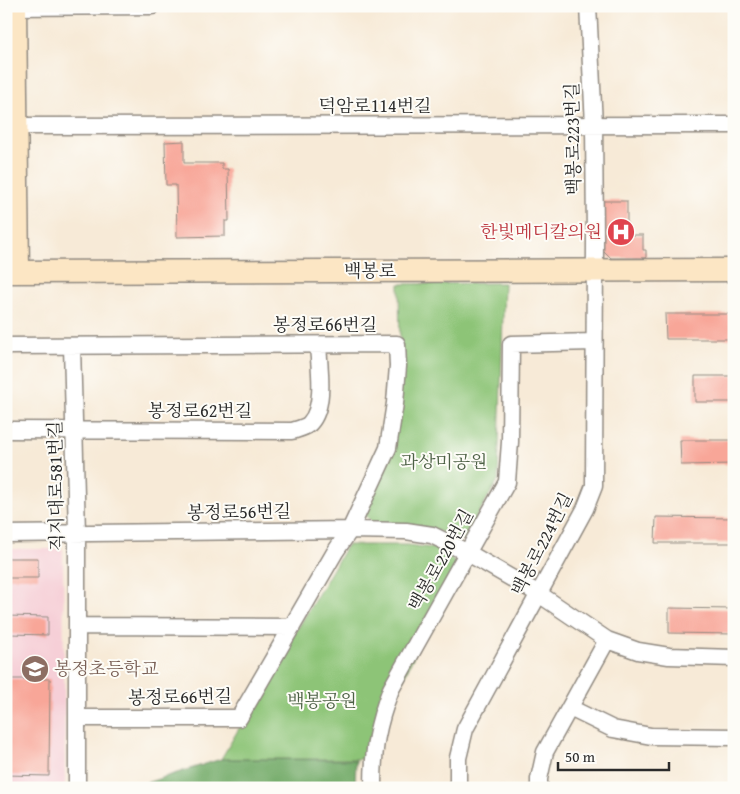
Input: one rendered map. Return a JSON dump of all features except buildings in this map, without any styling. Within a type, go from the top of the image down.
[{"type":"street","points":[[12,272],[12,7],[152,6]]},
{"type":"street","name":"백봉로223번길","points":[[588,6],[594,125],[595,271]]},
{"type":"street","name":"덕암로114번길","points":[[11,126],[734,125]]},
{"type":"street","name":"백봉로","points":[[12,272],[734,270]]},
{"type":"street","name":"백봉로224번길","points":[[458,788],[458,758],[465,729],[540,594],[585,509],[594,486],[595,271]]},
{"type":"street","name":"백봉로220번길","points":[[373,788],[375,742],[382,712],[391,689],[507,482],[510,442],[511,344],[594,342]]},
{"type":"street","name":"봉정로66번길","points":[[6,346],[397,344],[398,366],[395,403],[388,448],[350,530],[335,552],[239,718],[77,718]]},
{"type":"street","name":"봉정로62번길","points":[[6,430],[292,431],[310,425],[318,410],[320,387],[318,345]]},
{"type":"street","name":"직지대로581번길","points":[[72,346],[77,534],[77,788]]},
{"type":"street","name":"봉정로56번길","points":[[6,534],[350,530],[406,531],[432,535],[540,594],[607,640],[638,651],[669,656],[734,658]]},
{"type":"street","points":[[77,626],[292,627]]},
{"type":"street","points":[[539,788],[545,752],[607,640]]},
{"type":"street","points":[[570,708],[612,729],[651,736],[734,737]]},
{"type":"shaded area","name":"봉정초등학교","points":[[6,549],[63,549],[65,788],[6,788]]},
{"type":"green space","name":"과상미공원","points":[[504,283],[498,480],[463,540],[429,528],[377,527],[364,514],[390,449],[400,346],[399,284]]},
{"type":"green space","name":"백봉공원","points":[[347,545],[408,545],[439,549],[456,563],[367,759],[221,759]]},
{"type":"green space","points":[[221,759],[356,760],[355,788],[130,788]]},
{"type":"place","name":"한빛메디칼의원","points":[[621,232]]},
{"type":"place","name":"봉정초등학교","points":[[35,669]]}]
